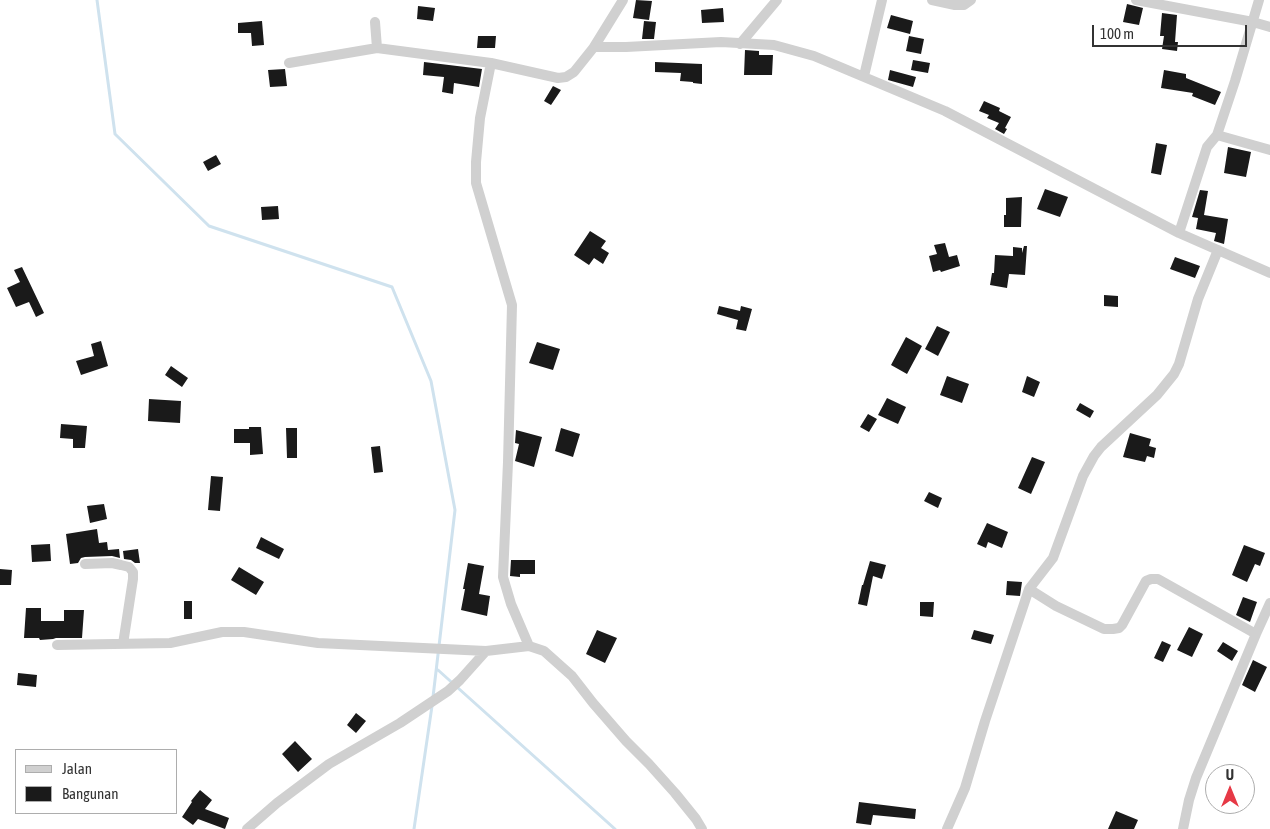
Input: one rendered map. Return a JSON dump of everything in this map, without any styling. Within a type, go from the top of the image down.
[{"type":"street","points":[[288,63],[376,48],[491,63],[558,78],[566,77],[574,72],[594,47],[623,0]]},
{"type":"street","points":[[740,44],[777,0]]},
{"type":"street","points":[[864,76],[882,0]]},
{"type":"street","points":[[932,0],[960,6],[971,0]]},
{"type":"street","points":[[1136,0],[1253,22],[1270,27]]},
{"type":"street","points":[[1179,233],[1207,147],[1217,135],[1259,0]]},
{"type":"street","points":[[375,22],[376,48]]},
{"type":"street","points":[[594,47],[626,48],[721,42],[774,45],[814,56],[945,111],[1179,233],[1270,273]]},
{"type":"street","points":[[491,63],[480,118],[476,183],[512,305],[503,576],[510,604],[529,646]]},
{"type":"street","points":[[1217,135],[1270,150]]},
{"type":"street","points":[[948,829],[965,788],[1029,589],[1053,558],[1083,476],[1094,456],[1101,447],[1157,395],[1174,374],[1179,364],[1198,298],[1218,250]]},
{"type":"street","points":[[86,564],[120,564],[129,567],[133,572],[123,644]]},
{"type":"street","points":[[1029,589],[1072,614],[1104,629],[1114,629],[1119,628],[1122,624],[1146,581],[1148,579],[1158,579],[1256,634]]},
{"type":"street","points":[[1182,829],[1196,778],[1270,603]]},
{"type":"street","points":[[57,645],[170,643],[222,632],[244,632],[318,643],[486,652],[529,646],[544,651],[572,676],[626,741],[675,793],[702,829]]},
{"type":"street","points":[[247,829],[277,803],[329,764],[400,723],[433,701],[457,683],[486,652]]},
{"type":"building","points":[[636,0],[652,1],[649,20],[633,18]]},
{"type":"building","points":[[1127,4],[1143,8],[1139,25],[1123,22]]},
{"type":"building","points":[[418,6],[435,8],[433,21],[417,19]]},
{"type":"building","points":[[723,8],[724,22],[702,23],[701,10]]},
{"type":"building","points":[[1162,13],[1177,15],[1175,42],[1178,42],[1177,51],[1162,49],[1164,36],[1160,36]]},
{"type":"building","points":[[891,15],[913,21],[910,34],[887,28]]},
{"type":"building","points":[[262,21],[264,45],[252,46],[251,33],[238,33],[238,23]]},
{"type":"building","points":[[644,21],[656,22],[654,39],[642,39]]},
{"type":"building","points":[[478,36],[496,36],[495,48],[477,48]]},
{"type":"building","points":[[909,36],[924,39],[921,54],[906,51]]},
{"type":"building","points":[[745,50],[759,51],[759,55],[773,55],[772,75],[744,75]]},
{"type":"building","points":[[913,60],[930,63],[928,73],[911,70]]},
{"type":"building","points":[[424,62],[482,69],[479,87],[454,83],[453,94],[442,92],[444,77],[423,75]]},
{"type":"building","points":[[655,62],[702,64],[702,84],[680,81],[681,73],[655,72]]},
{"type":"building","points":[[285,69],[287,86],[270,87],[268,70]]},
{"type":"building","points":[[890,70],[916,77],[913,87],[888,80]]},
{"type":"building","points":[[1164,70],[1186,74],[1186,78],[1221,92],[1215,105],[1192,96],[1193,93],[1161,88]]},
{"type":"building","points":[[553,86],[561,90],[551,105],[544,101]]},
{"type":"building","points":[[984,101],[1000,108],[999,111],[1011,117],[1004,134],[995,129],[999,123],[987,118],[989,115],[979,111]]},
{"type":"building","points":[[1156,143],[1167,145],[1161,175],[1151,173]]},
{"type":"building","points":[[1228,147],[1251,152],[1246,177],[1224,173]]},
{"type":"building","points":[[216,155],[221,164],[208,171],[203,162]]},
{"type":"building","points":[[1045,189],[1068,197],[1060,217],[1037,209]]},
{"type":"building","points":[[1200,190],[1208,191],[1204,215],[1228,219],[1224,244],[1214,241],[1216,233],[1196,229],[1198,218],[1192,217]]},
{"type":"building","points":[[1022,197],[1021,227],[1004,227],[1006,198]]},
{"type":"building","points":[[278,206],[279,219],[262,220],[261,207]]},
{"type":"building","points":[[590,231],[606,241],[601,248],[609,253],[603,264],[594,258],[589,265],[574,255]]},
{"type":"building","points":[[945,243],[949,257],[957,255],[960,266],[941,272],[940,270],[933,272],[929,256],[937,254],[934,245]]},
{"type":"building","points":[[1024,246],[1027,246],[1025,275],[1009,274],[1007,288],[990,285],[992,273],[994,273],[995,255],[1013,256],[1013,247],[1022,248],[1022,253]]},
{"type":"building","points":[[1175,257],[1200,266],[1195,278],[1170,269]]},
{"type":"building","points":[[22,267],[44,313],[36,317],[29,302],[16,307],[7,288],[20,282],[14,270]]},
{"type":"building","points":[[1104,295],[1118,296],[1118,307],[1104,306]]},
{"type":"building","points":[[719,306],[740,311],[741,306],[752,309],[746,331],[736,329],[738,320],[717,314]]},
{"type":"building","points":[[937,326],[950,332],[938,356],[925,349]]},
{"type":"building","points":[[906,337],[922,346],[907,374],[891,365]]},
{"type":"building","points":[[101,341],[108,366],[81,375],[76,361],[94,356],[91,344]]},
{"type":"building","points":[[537,342],[560,349],[553,370],[529,363]]},
{"type":"building","points":[[171,366],[188,378],[182,387],[165,375]]},
{"type":"building","points":[[947,376],[969,384],[962,403],[940,395]]},
{"type":"building","points":[[1027,376],[1040,382],[1034,397],[1022,392]]},
{"type":"building","points":[[887,398],[906,407],[898,424],[878,415]]},
{"type":"building","points":[[149,399],[181,401],[180,423],[148,421]]},
{"type":"building","points":[[1080,403],[1094,411],[1090,418],[1076,410]]},
{"type":"building","points":[[868,414],[877,419],[869,432],[860,427]]},
{"type":"building","points":[[61,424],[87,426],[85,448],[73,448],[73,439],[60,438]]},
{"type":"building","points":[[249,427],[261,427],[263,454],[250,455],[250,443],[234,443],[234,429],[249,429]]},
{"type":"building","points":[[286,428],[297,428],[297,458],[287,458]]},
{"type":"building","points":[[561,428],[580,434],[573,457],[555,451]]},
{"type":"building","points":[[516,430],[542,437],[534,467],[515,461],[519,444],[515,443]]},
{"type":"building","points":[[1130,433],[1151,439],[1149,446],[1156,448],[1154,458],[1147,456],[1145,462],[1123,457]]},
{"type":"building","points":[[380,446],[383,472],[374,473],[371,447]]},
{"type":"building","points":[[1032,457],[1045,462],[1031,494],[1018,488]]},
{"type":"building","points":[[211,476],[223,477],[220,511],[208,510]]},
{"type":"building","points":[[929,492],[942,498],[938,508],[924,501]]},
{"type":"building","points":[[104,504],[107,519],[90,523],[87,506]]},
{"type":"building","points":[[987,523],[1008,532],[1002,548],[988,542],[986,548],[977,544]]},
{"type":"building","points":[[97,529],[99,543],[107,542],[108,550],[119,549],[120,558],[112,556],[85,557],[81,558],[78,563],[70,564],[66,534]]},
{"type":"building","points":[[261,537],[284,549],[279,559],[256,548]]},
{"type":"building","points":[[50,544],[51,561],[32,562],[31,545]]},
{"type":"building","points":[[1244,545],[1265,553],[1260,566],[1255,564],[1247,582],[1232,575]]},
{"type":"building","points":[[138,549],[140,563],[124,559],[123,551]]},
{"type":"building","points":[[511,560],[535,560],[535,574],[520,574],[520,577],[510,576]]},
{"type":"building","points":[[870,561],[886,565],[882,579],[873,576],[867,606],[858,604]]},
{"type":"building","points":[[468,563],[484,566],[479,594],[490,596],[487,616],[461,610]]},
{"type":"building","points":[[239,567],[264,582],[256,595],[231,580]]},
{"type":"building","points":[[0,569],[12,570],[11,585],[0,585]]},
{"type":"building","points":[[1007,581],[1022,582],[1020,596],[1006,595]]},
{"type":"building","points":[[1243,597],[1257,602],[1250,622],[1236,615]]},
{"type":"building","points":[[184,601],[192,601],[192,619],[184,619]]},
{"type":"building","points":[[920,602],[934,602],[933,617],[920,616]]},
{"type":"building","points":[[26,608],[41,608],[41,621],[64,621],[64,610],[84,610],[82,638],[40,640],[39,638],[24,638]]},
{"type":"building","points":[[1189,627],[1203,634],[1192,657],[1177,650]]},
{"type":"building","points":[[597,630],[617,638],[605,663],[586,654]]},
{"type":"building","points":[[974,630],[994,635],[991,644],[971,639]]},
{"type":"building","points":[[1162,641],[1171,645],[1163,662],[1154,658]]},
{"type":"building","points":[[1223,642],[1238,651],[1232,661],[1217,651]]},
{"type":"building","points":[[1253,660],[1267,667],[1255,692],[1242,685]]},
{"type":"building","points":[[18,673],[37,675],[36,687],[17,685]]},
{"type":"building","points":[[356,713],[366,721],[356,733],[347,725]]},
{"type":"building","points":[[295,741],[312,759],[298,772],[282,754]]},
{"type":"building","points":[[200,790],[212,800],[205,809],[229,818],[225,829],[198,819],[193,825],[182,817]]},
{"type":"building","points":[[859,802],[916,809],[915,819],[873,815],[871,825],[856,823]]},
{"type":"building","points":[[1116,811],[1138,820],[1134,829],[1108,829]]},
{"type":"waterway","points":[[97,0],[115,134],[209,226],[392,287],[431,381],[455,510],[433,697]]},
{"type":"waterway","points":[[438,670],[615,829]]},
{"type":"waterway","points":[[414,829],[432,706]]}]
